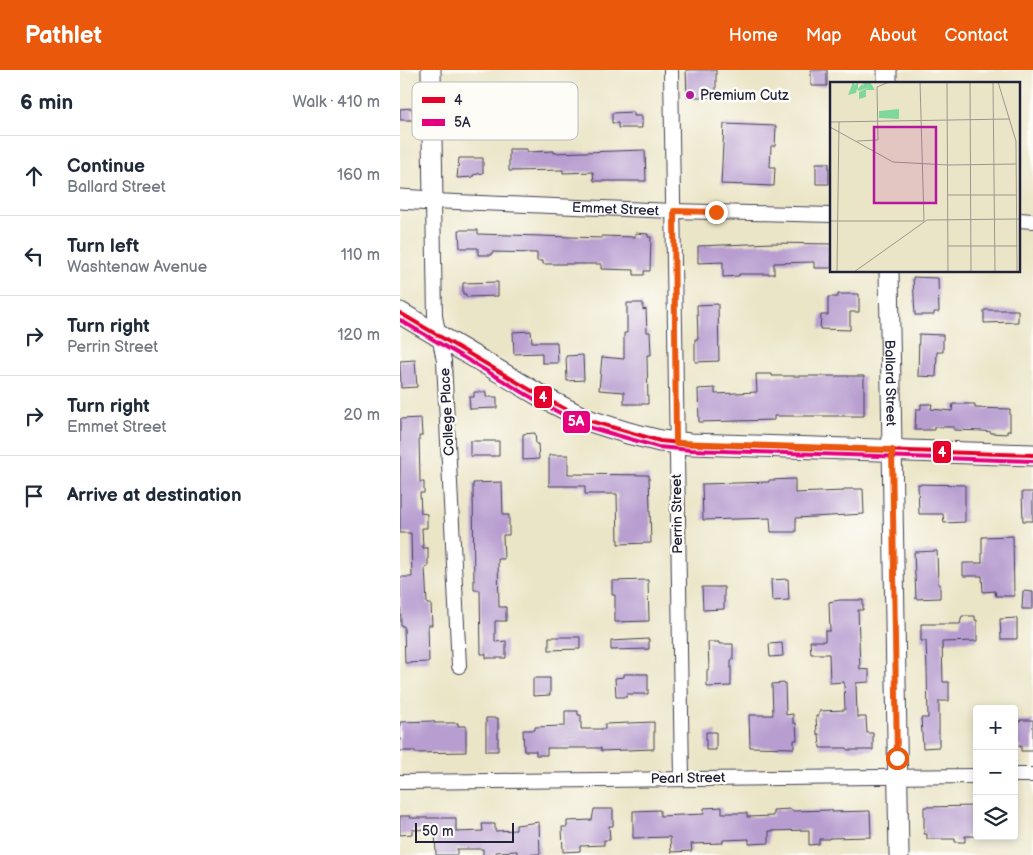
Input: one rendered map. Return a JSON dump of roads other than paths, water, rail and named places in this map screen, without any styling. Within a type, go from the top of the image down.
[{"type":"main road","points":[[400,313],[544,398],[587,420],[628,434],[676,443],[1033,455]]},
{"type":"street","name":"Perrin Street","points":[[671,70],[682,778]]},
{"type":"street","name":"College Place","points":[[432,140],[435,316],[444,362],[459,666]]},
{"type":"street","name":"Emmet Street","points":[[400,200],[830,215]]},
{"type":"street","points":[[1020,220],[1033,221]]},
{"type":"street","name":"Ballard Street","points":[[889,272],[899,855]]},
{"type":"street","points":[[1018,775],[1033,775]]},
{"type":"street","name":"Pearl Street","points":[[400,782],[973,776]]},
{"type":"place","name":"Premium Cutz","points":[[690,95]]}]
